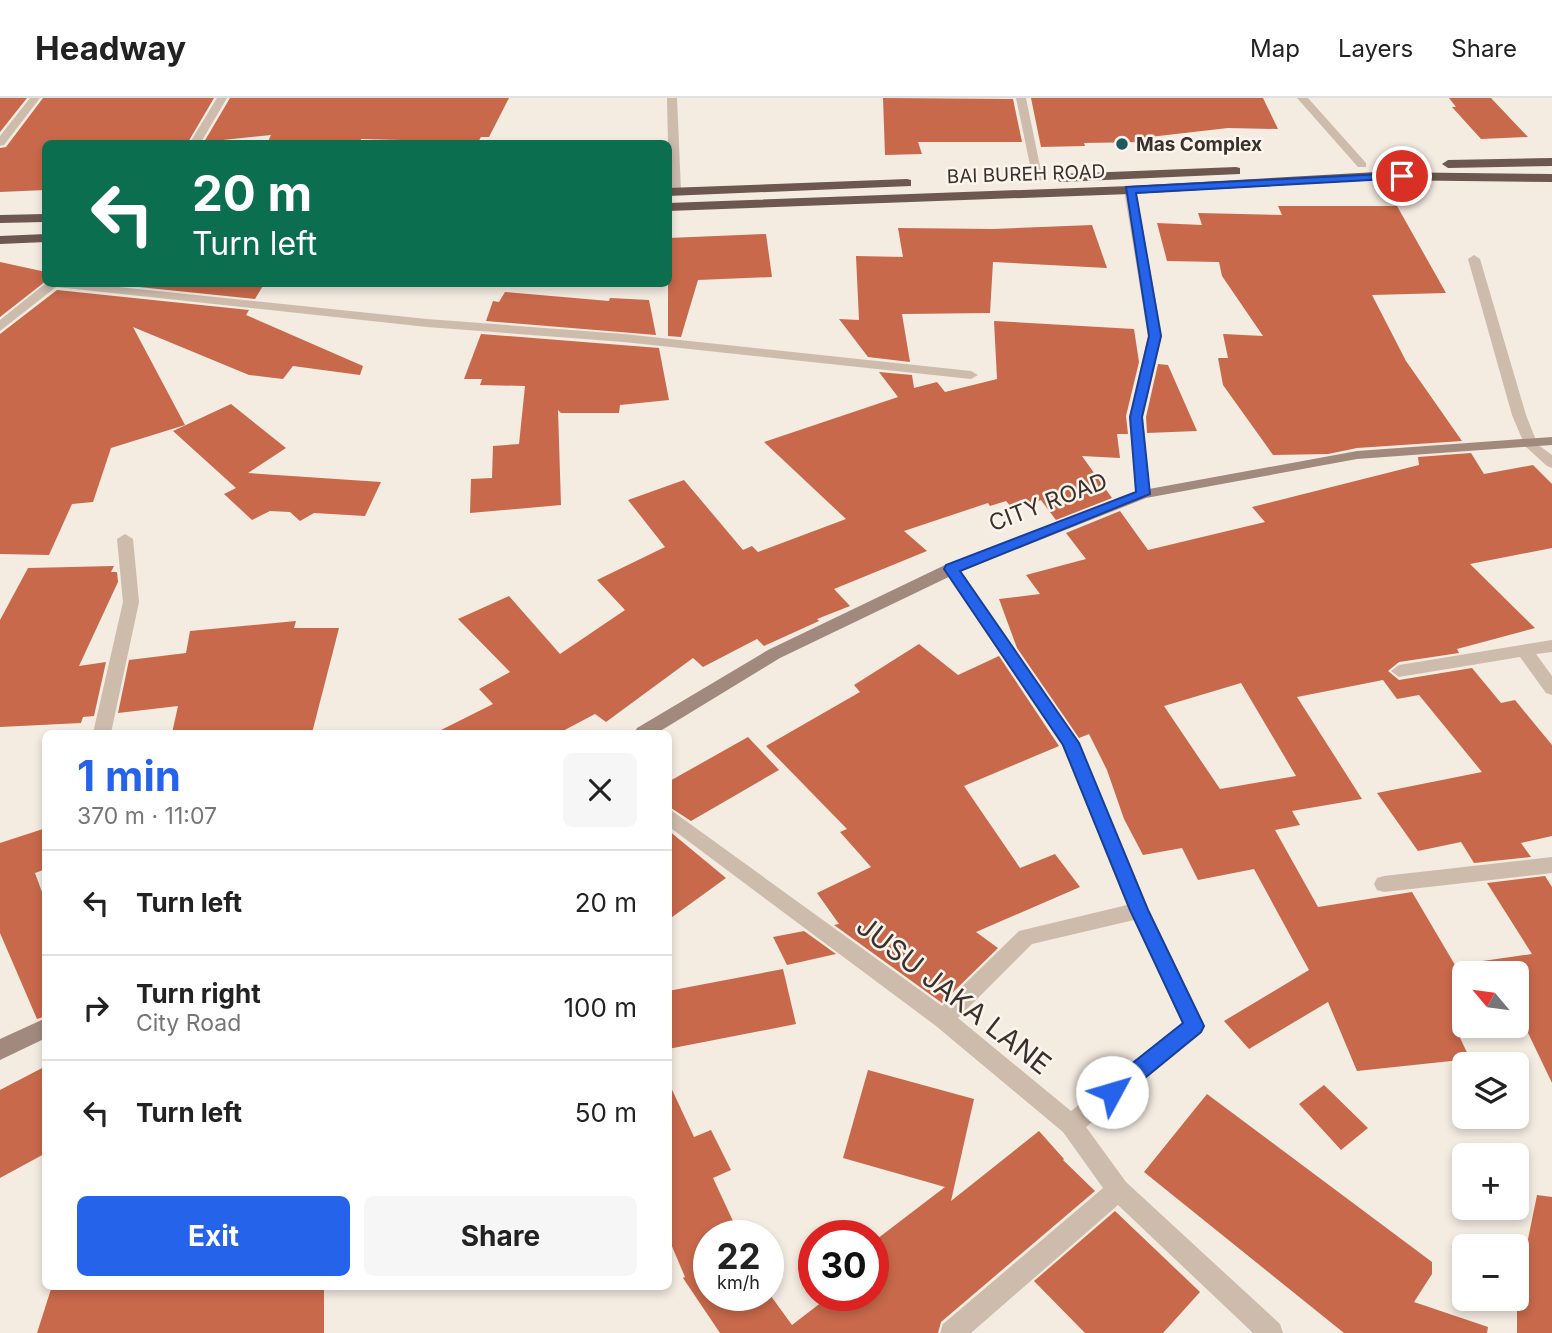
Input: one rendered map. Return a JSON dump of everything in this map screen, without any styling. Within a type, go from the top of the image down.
[{"type":"highway","name":"BAI BUREH ROAD","points":[[1025,179],[1362,165],[1552,162]]},
{"type":"highway","name":"BAI BUREH ROAD","points":[[672,207],[1130,190],[1377,176],[1552,178]]},
{"type":"highway","name":"BAI BUREH ROAD","points":[[672,192],[927,183]]},
{"type":"highway","points":[[0,219],[42,218]]},
{"type":"highway","points":[[0,240],[42,238]]},
{"type":"main road","name":"CITY ROAD","points":[[648,730],[774,654],[951,569],[1143,494],[1357,454],[1552,441]]},
{"type":"main road","points":[[0,1050],[42,1029]]},
{"type":"street","points":[[0,144],[35,98]]},
{"type":"street","points":[[196,140],[222,98]]},
{"type":"street","points":[[672,98],[672,192]]},
{"type":"street","points":[[1021,98],[1039,179]]},
{"type":"street","points":[[1302,98],[1362,165]]},
{"type":"street","points":[[1130,190],[1155,336],[1136,417],[1143,494]]},
{"type":"street","points":[[1474,259],[1519,415],[1530,443],[1552,463]]},
{"type":"street","points":[[0,327],[48,287]]},
{"type":"street","points":[[86,287],[427,323],[624,338],[971,375]]},
{"type":"street","points":[[103,730],[131,601],[125,538]]},
{"type":"street","points":[[951,569],[1070,743],[1139,910],[1194,1026],[1071,1125]]},
{"type":"street","points":[[1399,671],[1552,646]]},
{"type":"street","points":[[1524,650],[1552,689]]},
{"type":"street","name":"JUSU JAKA LANE","points":[[672,818],[943,1019],[1071,1125],[1118,1189],[1271,1333]]},
{"type":"street","points":[[1384,884],[1552,865]]},
{"type":"street","points":[[943,1019],[1026,937],[1139,910]]},
{"type":"street","points":[[952,1333],[1118,1189]]},
{"type":"building","points":[[0,98],[27,98],[0,132]]},
{"type":"building","points":[[43,98],[214,98],[189,140],[42,140],[42,190],[0,192],[0,148],[6,147]]},
{"type":"building","points":[[230,98],[509,98],[489,137],[481,137],[479,140],[269,140],[271,135],[205,140]]},
{"type":"building","points":[[883,98],[1013,99],[1022,142],[918,142],[922,154],[885,155]]},
{"type":"building","points":[[1031,98],[1263,98],[1278,129],[1228,128],[1141,138],[1143,142],[1041,147]]},
{"type":"building","points":[[1449,98],[1491,98],[1528,137],[1481,139],[1452,107],[1456,107]]},
{"type":"building","points":[[1278,206],[1397,206],[1446,293],[1372,295],[1406,361],[1462,441],[1357,448],[1328,454],[1273,455],[1223,385],[1218,358],[1228,358],[1223,334],[1263,336],[1222,276],[1219,262],[1167,261],[1157,223],[1202,225],[1198,213],[1282,215]]},
{"type":"building","points":[[1092,225],[1107,268],[993,262],[990,313],[902,314],[910,362],[868,357],[839,319],[859,320],[856,256],[903,257],[898,228],[993,229]]},
{"type":"building","points":[[766,234],[772,277],[698,280],[681,337],[668,336],[672,238]]},
{"type":"building","points":[[0,262],[42,271],[42,284],[0,317]]},
{"type":"building","points":[[139,287],[262,287],[255,299]]},
{"type":"building","points":[[57,290],[249,310],[246,315],[363,366],[360,375],[293,366],[283,379],[249,375],[133,327],[185,425],[111,448],[93,502],[72,504],[49,555],[0,554],[0,334]]},
{"type":"building","points":[[505,292],[609,301],[610,298],[649,300],[656,335],[486,321],[493,301],[499,302]]},
{"type":"building","points":[[994,321],[1134,329],[1139,362],[1126,416],[1128,434],[1117,434],[1120,458],[1082,456],[1112,498],[1056,520],[1041,500],[1013,509],[1006,501],[990,506],[988,503],[904,531],[927,551],[834,589],[850,606],[817,619],[819,621],[764,646],[757,639],[703,667],[693,658],[606,722],[595,714],[565,730],[441,730],[493,704],[479,689],[510,672],[458,619],[509,596],[560,654],[625,610],[597,580],[665,547],[628,500],[684,480],[743,550],[752,546],[758,552],[846,519],[764,442],[898,397],[879,372],[912,375],[914,388],[937,382],[945,392],[997,379]]},
{"type":"building","points":[[481,334],[659,348],[669,400],[620,405],[619,413],[561,413],[558,410],[561,505],[470,513],[471,479],[492,478],[493,446],[519,444],[525,386],[480,385],[482,379],[464,379]]},
{"type":"building","points":[[1158,364],[1168,365],[1197,431],[1147,433],[1146,417]]},
{"type":"building","points":[[231,404],[286,448],[248,473],[381,482],[365,516],[314,513],[300,521],[290,512],[270,511],[252,520],[224,494],[236,488],[173,431]]},
{"type":"building","points":[[1471,453],[1484,474],[1533,465],[1552,484],[1552,548],[1470,564],[1535,628],[1457,649],[1459,653],[1399,662],[1388,671],[1399,680],[1472,668],[1501,703],[1515,700],[1552,745],[1552,836],[1521,843],[1531,857],[1474,863],[1461,842],[1418,851],[1377,793],[1482,772],[1419,695],[1397,699],[1383,680],[1297,697],[1362,799],[1292,811],[1300,825],[1275,830],[1318,907],[1412,892],[1453,961],[1452,1038],[1460,1038],[1467,1052],[1452,1052],[1452,1061],[1357,1071],[1328,1002],[1249,1049],[1224,1021],[1309,970],[1254,869],[1198,880],[1182,848],[1143,855],[1124,819],[1107,770],[1089,734],[1079,738],[1017,648],[999,599],[1040,594],[1026,575],[1086,559],[1066,533],[1120,511],[1148,550],[1265,522],[1252,507],[1419,465],[1418,457]],"holes":[[[1241,683],[1296,776],[1220,789],[1164,706]]]},
{"type":"building","points":[[114,566],[111,572],[117,572],[118,582],[79,666],[106,662],[94,716],[83,717],[81,723],[0,727],[0,620],[28,568]]},
{"type":"building","points":[[296,621],[294,628],[339,628],[313,730],[173,730],[178,706],[118,713],[129,660],[186,653],[190,631]]},
{"type":"building","points":[[919,644],[958,675],[999,656],[1059,746],[964,786],[1020,868],[1055,854],[1080,887],[976,932],[998,948],[942,1003],[834,925],[839,924],[817,893],[871,867],[840,832],[847,829],[766,746],[860,692],[854,685]]},
{"type":"building","points":[[748,737],[779,770],[691,821],[672,809],[672,780]]},
{"type":"building","points":[[42,829],[42,870],[35,873],[42,892],[42,1017],[37,1019],[0,933],[0,843]]},
{"type":"building","points":[[672,833],[726,878],[672,917]]},
{"type":"building","points":[[1545,876],[1552,887],[1552,1083],[1530,1037],[1530,961],[1483,961],[1532,954],[1487,883]]},
{"type":"building","points":[[804,931],[836,954],[787,965],[773,937]]},
{"type":"building","points":[[783,969],[796,1024],[672,1048],[672,990]]},
{"type":"building","points":[[42,1068],[42,1155],[0,1178],[0,1090]]},
{"type":"building","points":[[868,1070],[974,1099],[951,1201],[1039,1131],[1063,1160],[1095,1191],[941,1322],[938,1333],[720,1333],[705,1311],[782,1311],[792,1325],[810,1311],[889,1311],[889,1230],[945,1187],[843,1158]]},
{"type":"building","points":[[1324,1085],[1368,1128],[1341,1150],[1299,1104]]},
{"type":"building","points":[[672,1090],[694,1137],[711,1130],[731,1170],[713,1178],[733,1220],[693,1220],[693,1293],[683,1278],[685,1277],[672,1246]]},
{"type":"building","points":[[1207,1094],[1432,1262],[1432,1274],[1414,1302],[1488,1327],[1487,1333],[1344,1333],[1144,1172]]},
{"type":"building","points":[[1537,1195],[1552,1197],[1552,1333],[1517,1333],[1517,1311],[1529,1311],[1529,1234]]},
{"type":"building","points":[[1115,1211],[1200,1292],[1163,1333],[1085,1333],[1034,1281]]},
{"type":"building","points":[[51,1290],[324,1290],[324,1333],[37,1333]]},
{"type":"place","name":"Mas Complex","points":[[1122,144]]},
{"type":"route","points":[[1112,1092],[1194,1026],[1139,910],[1070,743],[951,569],[1143,494],[1136,417],[1155,336],[1130,190],[1402,176]]}]
